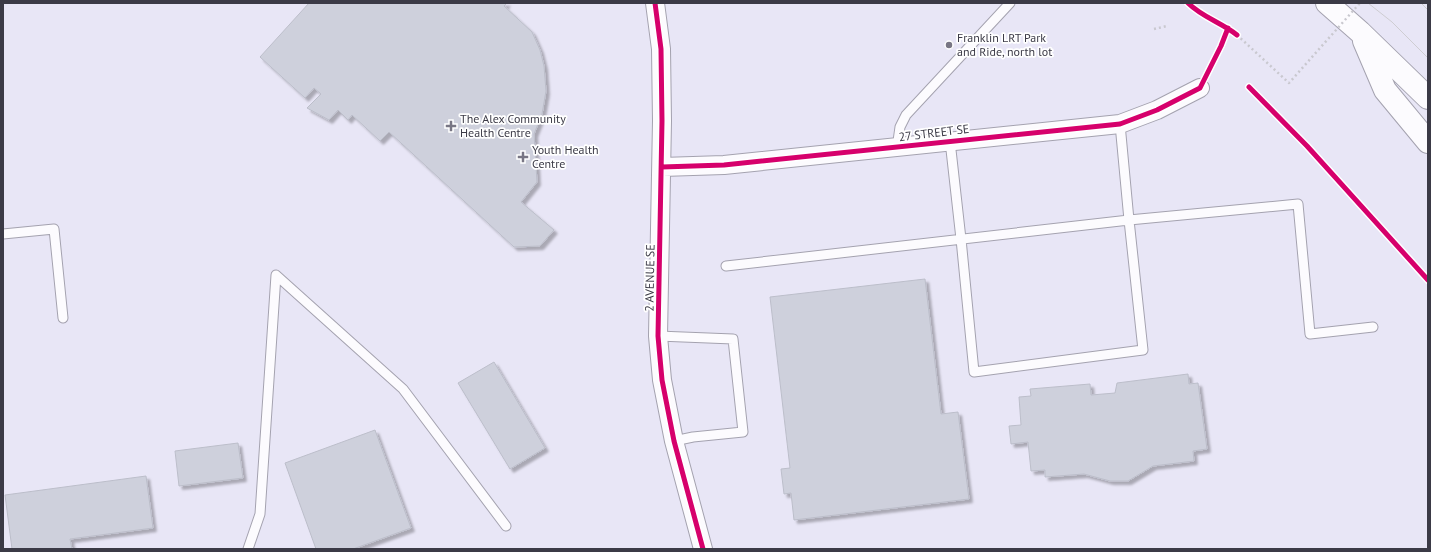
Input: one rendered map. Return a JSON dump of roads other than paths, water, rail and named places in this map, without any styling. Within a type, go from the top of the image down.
[{"type":"main road","points":[[1327,3],[1360,32],[1428,98]]},
{"type":"main road","points":[[1360,32],[1385,90],[1428,142]]},
{"type":"street","name":"2 AVENUE SE","points":[[655,3],[661,49],[662,167],[658,336],[662,380],[674,441],[703,549]]},
{"type":"street","name":"27 STREET SE","points":[[662,167],[724,165],[1120,124],[1157,110],[1200,88]]},
{"type":"lane","points":[[897,148],[900,127],[906,115],[1010,3]]},
{"type":"lane","points":[[950,141],[974,372],[1143,350],[1120,124]]},
{"type":"lane","points":[[726,266],[1129,220],[1298,204],[1310,334],[1373,327]]},
{"type":"lane","points":[[3,234],[54,229],[63,318]]},
{"type":"lane","points":[[248,549],[260,514],[276,275],[403,389],[506,526]]},
{"type":"lane","points":[[658,336],[733,339],[744,432],[693,437],[674,441]]},
{"type":"tram line","points":[[1368,3],[1392,22],[1428,58]]},
{"type":"tram line","points":[[1421,3],[1428,10]]},
{"type":"place","name":"Franklin LRT Park and Ride, north lot","points":[[949,45]]},
{"type":"place","name":"The Alex Community Health Centre","points":[[451,126]]},
{"type":"place","name":"Youth Health Centre","points":[[523,157]]}]
